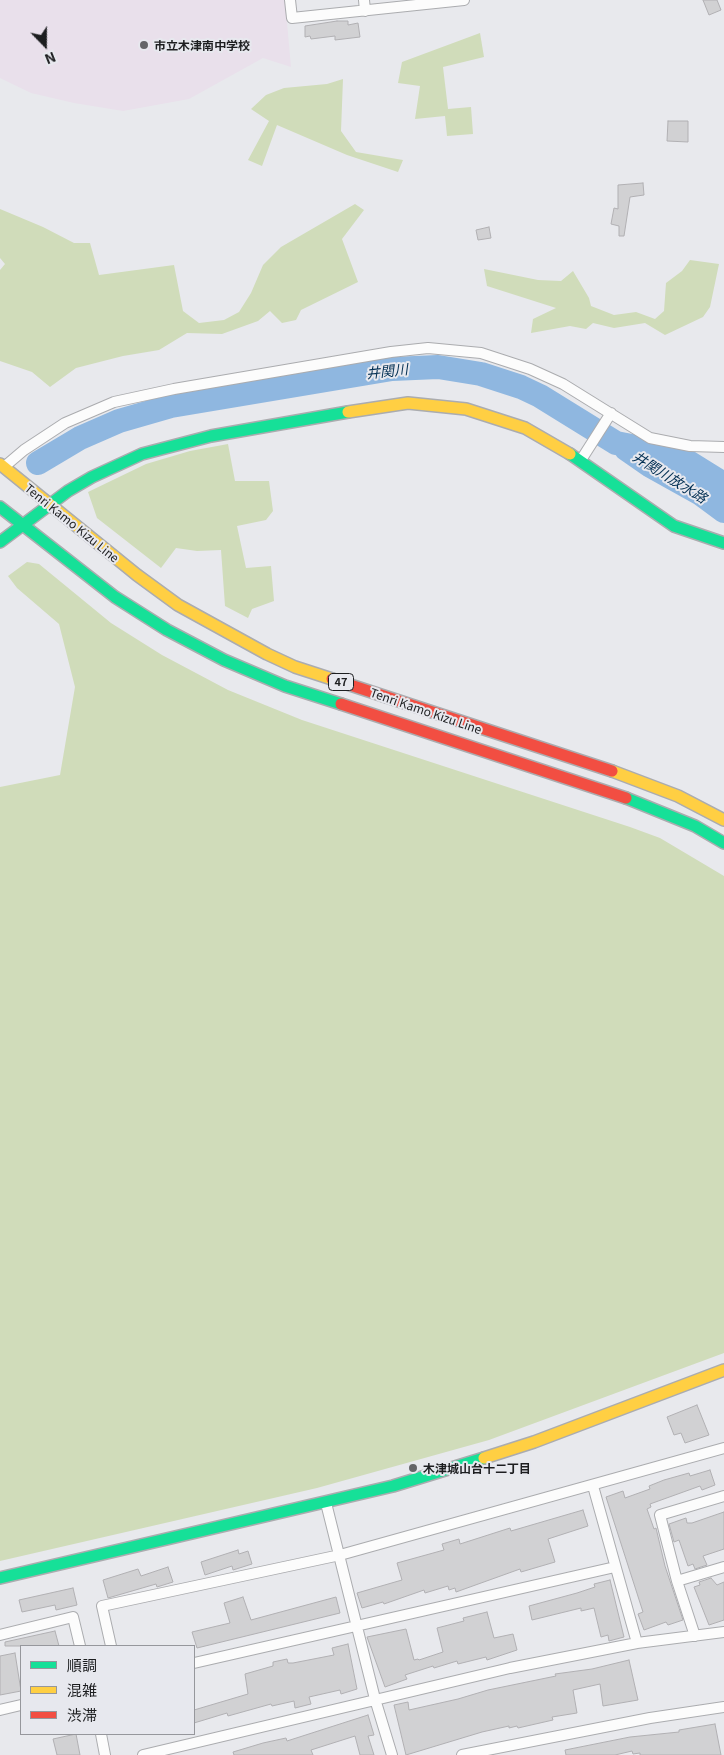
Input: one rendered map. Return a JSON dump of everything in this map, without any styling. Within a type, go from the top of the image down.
[{"type":"main road","points":[[0,542],[50,504],[92,476],[164,446],[318,417],[408,404],[466,409],[504,419],[525,428],[581,460],[647,509],[674,526],[690,533],[724,542]]},
{"type":"main road","name":"Tenri Kamo Kizu Line","points":[[2,466],[137,575],[178,605],[232,636],[295,667],[624,775],[678,796],[724,820]]},
{"type":"main road","name":"Tenri Kamo Kizu Line","points":[[0,507],[116,597],[141,614],[194,645],[246,670],[285,686],[427,734],[642,803],[695,826],[724,843]]},
{"type":"main road","points":[[0,1578],[326,1503],[458,1467],[534,1442],[724,1370]]},
{"type":"street","points":[[290,0],[292,18],[365,5],[464,0]]},
{"type":"street","points":[[2,466],[65,423],[114,402],[174,389],[409,349],[446,348],[499,358],[563,384],[610,415],[650,438],[690,446],[724,447]]},
{"type":"street","points":[[581,460],[610,415]]},
{"type":"street","points":[[111,1645],[102,1606],[340,1555],[724,1448]]},
{"type":"street","points":[[593,1486],[637,1643]]},
{"type":"street","points":[[695,1636],[677,1581],[660,1515],[724,1496]]},
{"type":"street","points":[[326,1503],[356,1627],[392,1755]]},
{"type":"street","points":[[195,1663],[616,1567]]},
{"type":"street","points":[[677,1581],[724,1567]]},
{"type":"street","points":[[0,1635],[73,1617],[80,1645]]},
{"type":"street","points":[[143,1755],[510,1668],[637,1643],[724,1632]]},
{"type":"street","points":[[0,1710],[20,1705]]},
{"type":"street","points":[[462,1755],[492,1752],[650,1718],[724,1707]]},
{"type":"street","points":[[101,1735],[106,1755]]},
{"type":"shaded area","name":"市立木津南中学校","points":[[0,0],[285,0],[291,67],[263,58],[189,99],[123,111],[74,103],[31,93],[0,78]]},
{"type":"green space","points":[[480,33],[484,57],[443,67],[448,109],[471,107],[473,134],[447,136],[445,116],[415,119],[420,86],[398,83],[402,62]]},
{"type":"green space","points":[[343,79],[341,131],[356,152],[403,160],[398,172],[347,155],[277,125],[262,166],[248,160],[269,121],[251,109],[266,95],[284,88],[327,84]]},
{"type":"green space","points":[[355,204],[364,210],[342,239],[358,282],[301,310],[296,320],[282,323],[270,311],[258,321],[222,334],[187,333],[159,350],[123,356],[76,368],[50,387],[32,372],[0,361],[0,270],[5,264],[0,258],[0,209],[43,227],[74,243],[90,243],[99,275],[174,265],[183,311],[199,323],[224,320],[239,312],[251,293],[263,265],[281,247]]},
{"type":"green space","points":[[690,260],[719,264],[710,307],[703,317],[665,335],[645,323],[614,328],[593,323],[586,329],[570,326],[531,333],[533,319],[556,308],[487,286],[484,269],[538,280],[561,281],[573,271],[589,298],[591,306],[614,315],[636,312],[655,319],[664,311],[666,283],[682,271]]},
{"type":"green space","points":[[228,444],[235,481],[269,481],[273,511],[266,520],[237,526],[246,568],[271,566],[274,601],[252,609],[248,618],[225,606],[221,550],[197,551],[176,548],[161,568],[97,518],[88,492],[146,464],[190,451]]},
{"type":"green space","points":[[27,562],[39,564],[111,623],[162,655],[228,690],[302,720],[660,838],[724,876],[724,1353],[489,1440],[317,1488],[0,1561],[0,787],[60,775],[75,687],[59,624],[17,588],[8,576]]},
{"type":"building","points":[[703,0],[717,0],[721,10],[709,15]]},
{"type":"building","points":[[348,21],[348,25],[358,23],[360,37],[335,40],[335,36],[311,39],[310,36],[305,37],[305,26]]},
{"type":"building","points":[[668,121],[688,121],[688,142],[667,141]]},
{"type":"building","points":[[643,183],[644,195],[630,197],[624,236],[619,236],[619,226],[611,224],[614,208],[618,209],[618,185]]},
{"type":"building","points":[[489,227],[491,238],[478,240],[476,230]]},
{"type":"building","points":[[697,1405],[709,1435],[685,1443],[681,1433],[674,1435],[667,1417]]},
{"type":"building","points":[[710,1470],[715,1485],[702,1490],[700,1486],[650,1504],[651,1507],[647,1509],[654,1529],[656,1528],[665,1566],[683,1620],[668,1625],[666,1622],[644,1630],[638,1614],[643,1612],[606,1497],[623,1491],[625,1498],[650,1489],[649,1486],[664,1480],[689,1473],[690,1476]]},
{"type":"building","points":[[583,1510],[588,1526],[548,1539],[555,1562],[521,1572],[520,1569],[456,1592],[455,1588],[449,1590],[448,1586],[425,1593],[424,1590],[384,1604],[383,1602],[362,1608],[357,1593],[402,1580],[397,1563],[444,1550],[442,1544],[459,1539],[460,1544],[510,1528],[511,1531]]},
{"type":"building","points":[[724,1512],[724,1549],[703,1556],[707,1565],[695,1569],[693,1564],[688,1566],[679,1540],[674,1542],[669,1524],[686,1518],[687,1523],[692,1523]]},
{"type":"building","points":[[238,1550],[239,1554],[248,1551],[252,1564],[233,1570],[232,1566],[205,1575],[201,1562]]},
{"type":"building","points":[[168,1567],[173,1582],[157,1587],[156,1584],[108,1598],[103,1580],[138,1569],[141,1576]]},
{"type":"building","points":[[711,1578],[717,1585],[724,1582],[724,1620],[709,1625],[694,1587],[700,1585],[699,1582]]},
{"type":"building","points":[[610,1580],[624,1637],[609,1641],[608,1635],[601,1637],[594,1608],[581,1611],[581,1608],[532,1620],[529,1606],[577,1593],[595,1587],[594,1584]]},
{"type":"building","points":[[73,1588],[77,1605],[56,1610],[55,1605],[22,1612],[19,1600]]},
{"type":"building","points":[[243,1597],[251,1620],[336,1597],[340,1613],[197,1648],[192,1632],[230,1623],[224,1603]]},
{"type":"building","points":[[487,1612],[494,1638],[513,1634],[517,1650],[487,1660],[486,1657],[458,1664],[457,1661],[434,1668],[433,1666],[405,1675],[407,1679],[385,1687],[367,1637],[406,1629],[414,1660],[419,1660],[443,1652],[437,1628],[464,1621],[463,1618]]},
{"type":"building","points":[[55,1631],[59,1645],[5,1646],[5,1642]]},
{"type":"building","points":[[348,1644],[357,1689],[341,1694],[340,1690],[309,1697],[311,1704],[295,1708],[294,1701],[272,1706],[271,1704],[228,1716],[227,1713],[195,1723],[195,1710],[248,1694],[245,1674],[273,1666],[273,1662],[287,1659],[288,1663],[293,1663],[334,1655],[332,1648]]},
{"type":"building","points":[[15,1653],[20,1691],[0,1695],[0,1656]]},
{"type":"building","points":[[629,1660],[638,1700],[603,1706],[600,1684],[573,1690],[577,1713],[552,1717],[553,1720],[518,1728],[517,1726],[509,1728],[509,1726],[482,1732],[406,1755],[394,1705],[408,1702],[409,1710],[488,1690],[556,1676],[555,1674],[592,1669]]},
{"type":"building","points":[[368,1715],[374,1735],[368,1736],[374,1755],[360,1755],[355,1736],[311,1750],[313,1755],[234,1755],[233,1752],[286,1738],[287,1741]]},
{"type":"building","points":[[715,1724],[721,1755],[640,1755],[640,1753],[633,1754],[632,1751],[615,1755],[566,1755],[565,1750],[630,1737],[679,1732],[679,1730]]},
{"type":"building","points":[[76,1735],[80,1755],[57,1755],[53,1739]]},
{"type":"waterway","name":"井関川","points":[[38,463],[80,438],[119,421],[171,406],[392,369],[438,367],[481,374],[521,387],[540,396],[616,443],[677,455],[724,484]]},
{"type":"waterway","name":"井関川放水路","points":[[626,449],[649,465],[701,494],[724,511]]},
{"type":"traffic: fast","points":[[0,542],[68,491],[92,477],[142,454],[211,436],[348,412]]},
{"type":"traffic: fast","points":[[570,454],[674,526],[724,543]]},
{"type":"traffic: fast","points":[[0,507],[115,597],[167,630],[224,660],[285,686],[341,704]]},
{"type":"traffic: fast","points":[[626,798],[695,826],[724,843]]},
{"type":"traffic: fast","points":[[0,1578],[393,1486],[484,1458]]},
{"type":"traffic: slow","points":[[348,412],[408,403],[466,409],[525,428],[570,454]]},
{"type":"traffic: slow","points":[[0,464],[137,575],[178,605],[267,654],[295,667],[332,679]]},
{"type":"traffic: slow","points":[[612,771],[678,796],[724,820]]},
{"type":"traffic: slow","points":[[484,1458],[534,1442],[724,1370]]},
{"type":"traffic: jam","points":[[332,679],[612,771]]},
{"type":"traffic: jam","points":[[341,704],[626,798]]},
{"type":"place","name":"市立木津南中学校","points":[[144,45]]},
{"type":"place","name":"木津城山台十二丁目","points":[[413,1468]]}]
